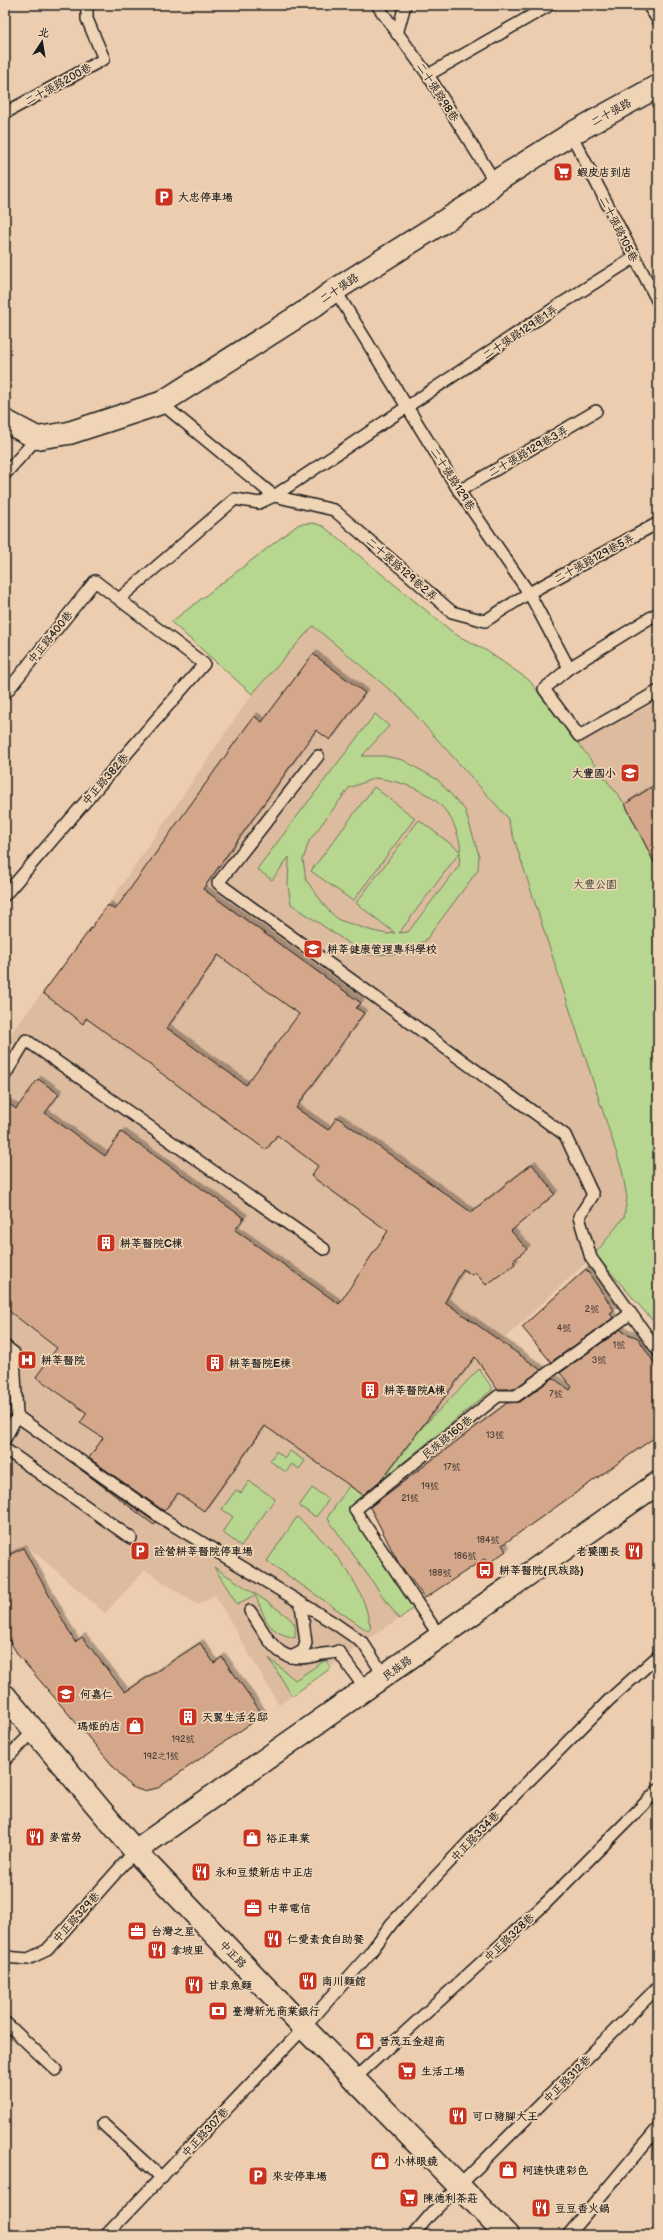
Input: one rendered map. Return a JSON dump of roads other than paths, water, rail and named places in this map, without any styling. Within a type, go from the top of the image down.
[{"type":"street","name":"二十張路","points":[[38,438],[69,433],[161,403],[311,308],[335,290],[476,202],[495,182],[571,134],[658,86]]},
{"type":"street","points":[[5,421],[38,438]]},
{"type":"street","name":"民族路","points":[[135,1851],[385,1677],[658,1483]]},
{"type":"street","name":"中正路","points":[[5,1696],[135,1851],[304,2028],[507,2235]]},
{"type":"lane","name":"二十張路200巷","points":[[5,113],[104,59],[87,19],[87,5]]},
{"type":"lane","name":"二十張路98巷","points":[[377,5],[428,75],[495,182]]},
{"type":"lane","points":[[397,34],[405,5]]},
{"type":"lane","points":[[428,75],[550,5]]},
{"type":"lane","points":[[648,5],[658,20]]},
{"type":"lane","name":"二十張路105巷","points":[[571,134],[658,302]]},
{"type":"lane","name":"二十張路129巷1弄","points":[[408,407],[553,309],[634,258]]},
{"type":"lane","name":"二十張路129巷","points":[[335,290],[459,491],[529,593],[569,668]]},
{"type":"lane","name":"二十張路129巷2弄","points":[[161,403],[274,496],[334,510],[452,612],[485,621],[529,593]]},
{"type":"lane","points":[[119,599],[235,499],[259,503],[274,496],[408,407]]},
{"type":"lane","name":"二十張路129巷3弄","points":[[459,491],[596,411]]},
{"type":"lane","points":[[5,474],[38,438]]},
{"type":"lane","name":"二十張路129巷5弄","points":[[529,593],[658,523]]},
{"type":"lane","name":"中正路400巷","points":[[5,694],[95,581],[119,599]]},
{"type":"lane","name":"中正路382巷","points":[[5,894],[204,664],[119,599]]},
{"type":"lane","points":[[658,613],[569,668],[544,689],[579,736],[658,691]]},
{"type":"lane","points":[[318,756],[218,883],[565,1135],[593,1194],[579,1217],[591,1258],[658,1351]]},
{"type":"lane","points":[[5,1075],[26,1040],[324,1249]]},
{"type":"lane","name":"民族路160巷","points":[[440,1637],[355,1510],[498,1396],[516,1396],[630,1314]]},
{"type":"lane","points":[[5,1346],[14,1353],[17,1416],[5,1439]]},
{"type":"lane","points":[[17,1416],[160,1517],[301,1605],[334,1623],[362,1643],[385,1677]]},
{"type":"lane","points":[[5,1449],[131,1538]]},
{"type":"lane","points":[[289,1658],[303,1652],[306,1644],[301,1605]]},
{"type":"lane","points":[[250,1611],[277,1650],[289,1658],[307,1658],[320,1654],[332,1655],[338,1651],[366,1690]]},
{"type":"lane","name":"中正路334巷","points":[[304,2028],[370,1953],[392,1923],[476,1834],[609,1700],[658,1656]]},
{"type":"lane","points":[[5,1760],[34,1731]]},
{"type":"lane","name":"中正路328巷","points":[[354,2079],[546,1903],[658,1790]]},
{"type":"lane","name":"中正路329巷","points":[[5,1957],[28,1958],[47,1950],[135,1851]]},
{"type":"lane","name":"中正路312巷","points":[[413,2235],[431,2214],[658,1988]]},
{"type":"lane","points":[[5,2022],[56,2070]]},
{"type":"lane","name":"中正路307巷","points":[[106,2235],[304,2028]]},
{"type":"lane","points":[[103,2124],[162,2178]]},
{"type":"lane","points":[[568,2235],[658,2128]]},
{"type":"lane","points":[[5,2232],[9,2235]]},
{"type":"place","name":"蝦皮店到店","points":[[563,172]]},
{"type":"place","name":"大忠停車場","points":[[164,197]]},
{"type":"place","name":"大豐國小","points":[[630,773]]},
{"type":"place","name":"耕莘健康管理專科學校","points":[[313,949]]},
{"type":"place","name":"耕莘醫院C棟","points":[[106,1243]]},
{"type":"place","name":"耕莘醫院","points":[[27,1360]]},
{"type":"place","name":"耕莘醫院E棟","points":[[215,1363]]},
{"type":"place","name":"耕莘醫院A棟","points":[[370,1390]]},
{"type":"place","name":"詮營耕莘醫院停車場","points":[[140,1551]]},
{"type":"place","name":"老饕團長","points":[[634,1551]]},
{"type":"place","name":"耕莘醫院(民族路)","points":[[485,1570]]},
{"type":"place","name":"何嘉仁","points":[[66,1694]]},
{"type":"place","name":"天翼生活名邸","points":[[188,1717]]},
{"type":"place","name":"瑪姬的店","points":[[135,1726]]},
{"type":"place","name":"麥當勞","points":[[35,1837]]},
{"type":"place","name":"裕正車業","points":[[252,1838]]},
{"type":"place","name":"永和豆漿新店中正店","points":[[201,1872]]},
{"type":"place","name":"中華電信","points":[[253,1908]]},
{"type":"place","name":"台灣之星","points":[[137,1931]]},
{"type":"place","name":"仁愛素食自助餐","points":[[273,1939]]},
{"type":"place","name":"拿坡里","points":[[157,1950]]},
{"type":"place","name":"南川麵館","points":[[308,1981]]},
{"type":"place","name":"甘泉魚麵","points":[[194,1985]]},
{"type":"place","name":"臺灣新光商業銀行","points":[[218,2011]]},
{"type":"place","name":"晉茂五金超商","points":[[365,2041]]},
{"type":"place","name":"生活工場","points":[[407,2071]]},
{"type":"place","name":"可口豬腳大王","points":[[458,2116]]},
{"type":"place","name":"小林眼鏡","points":[[380,2161]]},
{"type":"place","name":"柯達快速彩色","points":[[508,2170]]},
{"type":"place","name":"來安停車場","points":[[258,2176]]},
{"type":"place","name":"陳德利茶莊","points":[[409,2198]]},
{"type":"place","name":"豆豆香火鍋","points":[[541,2208]]},
{"type":"park label","name":"大豐公園","points":[[595,884]]}]
